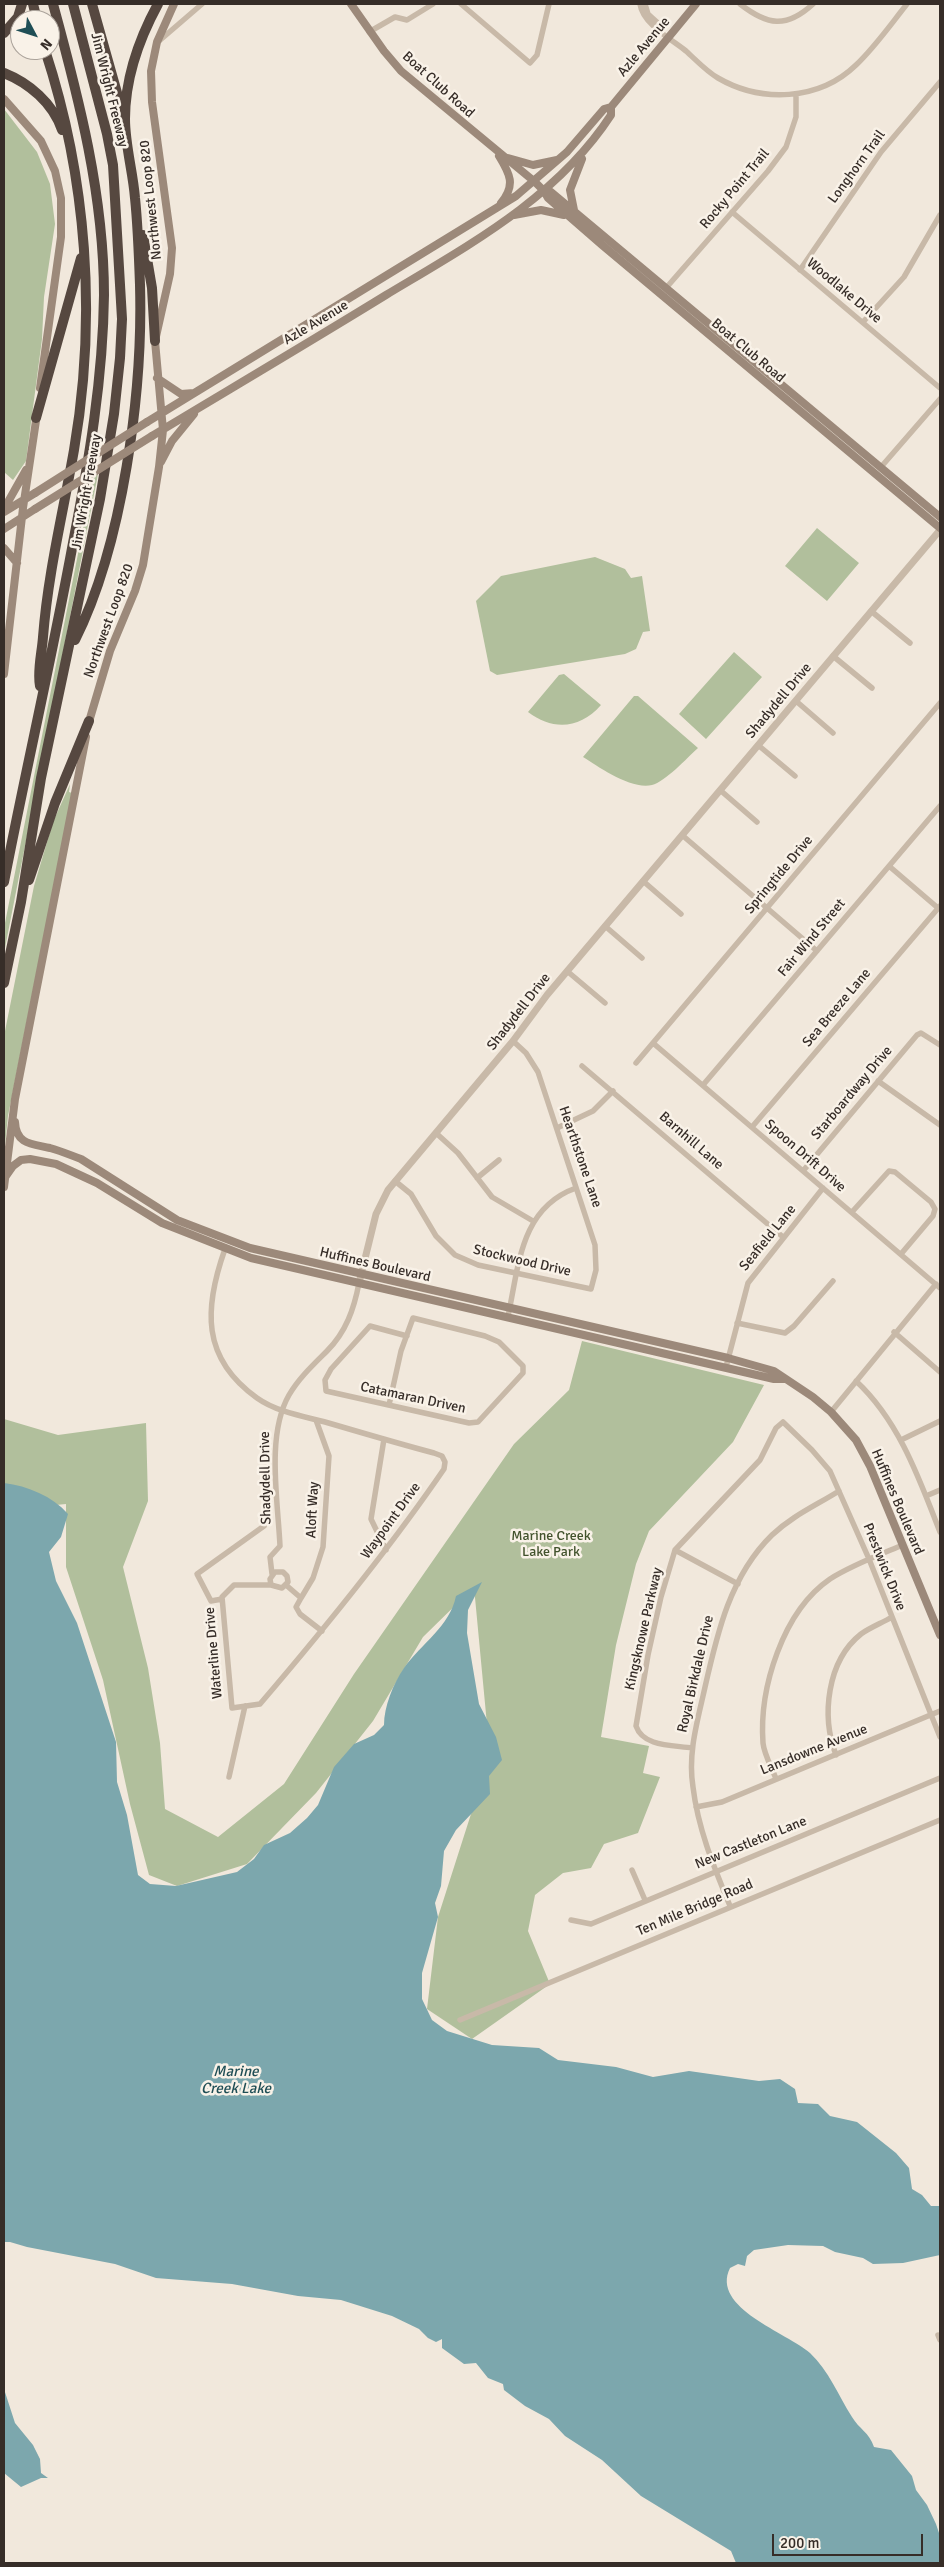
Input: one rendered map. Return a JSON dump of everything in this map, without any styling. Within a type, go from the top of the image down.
[{"type":"highway","points":[[4,33],[18,17],[22,4]]},
{"type":"highway","name":"Jim Wright Freeway","points":[[4,882],[92,444],[102,363],[104,293],[101,236],[92,162],[82,112],[53,4]]},
{"type":"highway","name":"Jim Wright Freeway","points":[[4,983],[21,902],[41,778],[109,451],[122,319],[112,158],[73,4]]},
{"type":"highway","points":[[92,4],[125,120],[135,198],[151,278],[155,341]]},
{"type":"highway","points":[[125,120],[130,78],[136,53],[158,4]]},
{"type":"highway","points":[[42,697],[39,682],[46,602],[52,555],[74,451],[84,362],[84,250],[73,155],[58,90],[48,60]]},
{"type":"highway","points":[[4,73],[33,90],[49,106],[58,120],[73,155]]},
{"type":"highway","points":[[69,649],[81,629],[102,567],[115,518],[130,439],[140,329],[135,198]]},
{"type":"highway","points":[[36,418],[84,250]]},
{"type":"highway","points":[[21,902],[55,803],[89,721]]},
{"type":"main road","name":"Northwest Loop 820","points":[[4,1187],[15,1099],[89,721],[110,650],[135,592],[143,565],[159,466],[163,430],[155,341],[172,255],[151,85],[152,65],[157,42],[174,4]]},
{"type":"main road","name":"Boat Club Road","points":[[351,4],[389,58],[414,83],[544,191],[552,192],[572,214],[940,529]]},
{"type":"main road","name":"Azle Avenue","points":[[4,510],[24,500],[147,422],[420,256],[535,182],[559,160],[604,109],[610,107],[696,4]]},
{"type":"main road","points":[[4,100],[42,141],[53,165],[61,198],[61,237],[24,500],[4,674]]},
{"type":"main road","name":"Azle Avenue","points":[[4,529],[152,436],[428,270],[512,215],[563,175],[597,136],[611,114],[610,107]]},
{"type":"main road","points":[[512,215],[548,210],[572,214],[570,193],[572,183],[578,166],[597,136]]},
{"type":"main road","name":"Azle Avenue","points":[[497,152],[511,175],[512,182],[510,191],[497,208]]},
{"type":"main road","points":[[497,152],[533,165],[559,160]]},
{"type":"main road","name":"Boat Club Road","points":[[572,214],[666,288],[940,518]]},
{"type":"main road","points":[[420,256],[428,270]]},
{"type":"main road","points":[[387,276],[396,289]]},
{"type":"main road","points":[[158,378],[181,394],[196,392]]},
{"type":"main road","points":[[159,466],[172,441],[199,408]]},
{"type":"main road","points":[[4,510],[30,461]]},
{"type":"main road","points":[[4,548],[17,564]]},
{"type":"main road","name":"Huffines Boulevard","points":[[15,1099],[17,1105],[15,1124],[20,1138],[30,1144],[64,1152],[104,1173],[177,1220],[228,1241],[360,1279]]},
{"type":"main road","name":"Huffines Boulevard","points":[[5,1178],[17,1163],[30,1159],[56,1164],[97,1183],[162,1223],[225,1250],[259,1260],[360,1279],[509,1312],[626,1335],[727,1363]]},
{"type":"main road","points":[[97,1183],[104,1173]]},
{"type":"main road","points":[[225,1250],[228,1241]]},
{"type":"main road","name":"Huffines Boulevard","points":[[509,1312],[624,1344],[774,1372],[813,1397],[831,1412],[856,1440],[870,1466],[939,1629]]},
{"type":"street","points":[[157,42],[202,4]]},
{"type":"street","points":[[369,32],[395,17],[407,20],[433,4]]},
{"type":"street","points":[[461,4],[530,63],[537,55],[549,4]]},
{"type":"street","points":[[640,4],[648,22],[669,37],[716,77],[737,88],[770,95],[796,94],[822,86],[855,66],[907,4]]},
{"type":"street","points":[[645,4],[645,12]]},
{"type":"street","points":[[740,4],[763,20],[771,22],[789,18],[813,4]]},
{"type":"street","name":"Longhorn Trail","points":[[800,270],[881,152],[940,82]]},
{"type":"street","name":"Rocky Point Trail","points":[[666,288],[786,147],[796,117],[796,94]]},
{"type":"street","name":"Woodlake Drive","points":[[732,212],[940,388]]},
{"type":"street","points":[[863,322],[904,277],[940,216]]},
{"type":"street","points":[[880,467],[940,399]]},
{"type":"street","name":"Shadydell Drive","points":[[272,1574],[270,1557],[280,1546],[276,1431],[282,1410],[300,1378],[337,1339],[348,1321],[355,1304],[376,1214],[395,1181],[513,1042],[567,971],[940,529]]},
{"type":"street","points":[[871,612],[910,642]]},
{"type":"street","points":[[833,656],[872,688]]},
{"type":"street","points":[[796,701],[833,732]]},
{"type":"street","name":"Springtide Drive","points":[[636,1063],[940,703]]},
{"type":"street","points":[[758,745],[795,776]]},
{"type":"street","points":[[720,790],[757,822]]},
{"type":"street","name":"Fair Wind Street","points":[[703,1085],[940,806]]},
{"type":"street","points":[[682,835],[817,951]]},
{"type":"street","points":[[890,866],[939,907]]},
{"type":"street","points":[[643,881],[681,914]]},
{"type":"street","name":"Sea Breeze Lane","points":[[752,1127],[939,907]]},
{"type":"street","points":[[605,926],[642,958]]},
{"type":"street","points":[[567,971],[604,1003]]},
{"type":"street","name":"Starboardway Drive","points":[[803,1171],[921,1033],[940,1045]]},
{"type":"street","name":"Hearthstone Lane","points":[[513,1042],[533,1061],[596,1244],[596,1270],[591,1289]]},
{"type":"street","name":"Spoon Drift Drive","points":[[654,1043],[938,1286]]},
{"type":"street","name":"Barnhill Lane","points":[[582,1066],[783,1237]]},
{"type":"street","points":[[878,1081],[940,1125]]},
{"type":"street","points":[[557,1128],[593,1111],[613,1091]]},
{"type":"street","points":[[436,1133],[458,1153],[492,1197],[533,1221]]},
{"type":"street","points":[[477,1178],[499,1160]]},
{"type":"street","points":[[852,1212],[889,1171],[895,1172],[924,1196],[934,1205],[934,1213],[901,1254]]},
{"type":"street","name":"Stockwood Drive","points":[[395,1181],[411,1194],[436,1236],[455,1255],[478,1264],[591,1289]]},
{"type":"street","points":[[509,1312],[524,1244],[533,1221],[548,1202],[576,1188]]},
{"type":"street","name":"Seafield Lane","points":[[727,1363],[748,1283],[823,1188]]},
{"type":"street","name":"Waypoint Drive","points":[[225,1250],[214,1280],[209,1309],[211,1334],[219,1356],[236,1379],[258,1399],[282,1410],[434,1453],[442,1456],[445,1462],[444,1468],[386,1550],[322,1631],[260,1704],[232,1708]]},
{"type":"street","points":[[737,1323],[786,1332],[794,1326],[833,1281]]},
{"type":"street","points":[[831,1412],[894,1332],[938,1286]]},
{"type":"street","name":"Catamaran Driven","points":[[414,1318],[460,1328],[499,1342],[523,1366],[523,1373],[478,1422],[470,1423],[326,1391],[325,1380],[331,1369],[370,1326],[407,1336],[414,1318]]},
{"type":"street","points":[[894,1332],[940,1372]]},
{"type":"street","points":[[624,1344],[626,1335]]},
{"type":"street","points":[[389,1405],[407,1336]]},
{"type":"street","points":[[856,1381],[880,1407],[902,1440],[940,1532]]},
{"type":"street","name":"Aloft Way","points":[[300,1598],[314,1578],[323,1547],[329,1456],[316,1420]]},
{"type":"street","points":[[902,1440],[940,1421]]},
{"type":"street","name":"Prestwick Drive","points":[[783,1422],[824,1464],[838,1491],[869,1559],[940,1736]]},
{"type":"street","name":"Kingsknowe Parkway","points":[[692,1748],[646,1741],[639,1734],[636,1726],[648,1655],[661,1597],[675,1550],[760,1460],[776,1428],[783,1422]]},
{"type":"street","points":[[384,1439],[371,1518],[386,1550]]},
{"type":"street","points":[[926,1496],[940,1490]]},
{"type":"street","name":"Royal Birkdale Drive","points":[[730,1906],[700,1828],[692,1785],[692,1748],[721,1618],[738,1584],[761,1547],[785,1523],[838,1491]]},
{"type":"street","name":"Waterline Drive","points":[[232,1708],[222,1600],[212,1601],[197,1574],[264,1526]]},
{"type":"street","points":[[776,1779],[763,1744],[764,1718],[767,1693],[786,1630],[810,1596],[830,1580],[869,1559],[903,1545]]},
{"type":"street","points":[[675,1550],[738,1584]]},
{"type":"street","points":[[222,1600],[227,1590],[234,1585],[271,1584],[279,1589],[286,1585],[288,1579],[286,1573],[280,1571],[272,1574],[271,1584]]},
{"type":"street","points":[[286,1585],[300,1598],[296,1606],[300,1614],[322,1631]]},
{"type":"street","points":[[836,1755],[828,1732],[827,1716],[839,1661],[861,1634],[892,1618]]},
{"type":"street","points":[[229,1777],[245,1706]]},
{"type":"street","name":"Lansdowne Avenue","points":[[696,1807],[722,1802],[940,1712]]},
{"type":"street","name":"New Castleton Lane","points":[[571,1920],[583,1924],[591,1924],[940,1778]]},
{"type":"street","name":"Ten Mile Bridge Road","points":[[460,2020],[940,1820]]},
{"type":"street","points":[[632,1870],[645,1900]]},
{"type":"green space","points":[[4,109],[37,152],[50,184],[55,224],[44,297],[42,339],[26,461],[13,480],[4,472]]},
{"type":"green space","points":[[98,474],[4,953],[4,928],[93,478]]},
{"type":"green space","points":[[817,528],[859,563],[827,601],[785,566]]},
{"type":"green space","points":[[595,557],[625,569],[631,578],[642,576],[650,631],[643,632],[636,649],[625,654],[497,675],[490,671],[476,601],[501,576]]},
{"type":"green space","points":[[734,652],[762,677],[706,739],[679,714]]},
{"type":"green space","points":[[564,674],[601,705],[584,719],[566,725],[547,722],[528,712],[559,675]]},
{"type":"green space","points":[[634,696],[638,696],[698,748],[669,775],[652,785],[644,786],[625,781],[606,772],[583,757]]},
{"type":"green space","points":[[70,784],[69,792],[72,793],[8,1116],[4,1154],[4,1036],[34,886],[53,822]]},
{"type":"green space","name":"Marine Creek Lake Park","points":[[582,1341],[764,1385],[733,1442],[649,1531],[636,1564],[616,1645],[601,1737],[649,1746],[643,1773],[660,1777],[638,1833],[604,1844],[591,1868],[563,1873],[535,1895],[528,1931],[550,1984],[472,2039],[427,2009],[438,1917],[471,1814],[491,1767],[474,1587],[423,1637],[373,1721],[316,1793],[247,1864],[177,1886],[149,1875],[130,1804],[103,1680],[66,1567],[66,1504],[4,1510],[4,1419],[58,1435],[146,1423],[148,1501],[123,1567],[148,1668],[160,1743],[165,1809],[218,1837],[284,1784],[354,1674],[514,1444],[569,1390]]},
{"type":"water","name":"Marine Creek Lake","points":[[4,1483],[39,1493],[55,1502],[68,1514],[61,1537],[49,1552],[56,1581],[77,1623],[116,1742],[117,1782],[127,1815],[138,1875],[150,1884],[176,1886],[237,1872],[254,1859],[264,1845],[290,1833],[307,1818],[318,1805],[334,1767],[354,1744],[374,1735],[384,1725],[387,1703],[400,1674],[448,1617],[456,1596],[482,1582],[468,1610],[467,1633],[479,1704],[496,1737],[502,1760],[489,1776],[490,1794],[456,1830],[444,1851],[441,1886],[435,1903],[438,1917],[422,1973],[422,1999],[432,2020],[447,2031],[492,2045],[539,2048],[558,2060],[616,2067],[653,2077],[689,2071],[759,2081],[780,2079],[795,2089],[798,2103],[818,2104],[830,2116],[857,2122],[896,2153],[909,2168],[912,2189],[922,2195],[931,2206],[940,2206],[940,2255],[903,2263],[873,2264],[863,2258],[835,2252],[823,2246],[788,2245],[754,2250],[747,2256],[745,2266],[738,2264],[730,2268],[727,2282],[731,2295],[741,2307],[754,2318],[799,2345],[817,2360],[852,2417],[874,2447],[891,2450],[912,2476],[916,2490],[927,2505],[940,2536],[940,2563],[736,2563],[731,2551],[641,2496],[602,2460],[565,2436],[549,2419],[525,2406],[504,2390],[503,2384],[488,2378],[476,2363],[464,2364],[442,2348],[442,2339],[436,2342],[428,2338],[419,2329],[392,2316],[341,2300],[298,2296],[232,2284],[156,2278],[115,2264],[4,2242]]},
{"type":"water","points":[[4,2389],[15,2423],[33,2445],[40,2459],[41,2473],[48,2478],[41,2478],[21,2487],[4,2473]]}]
